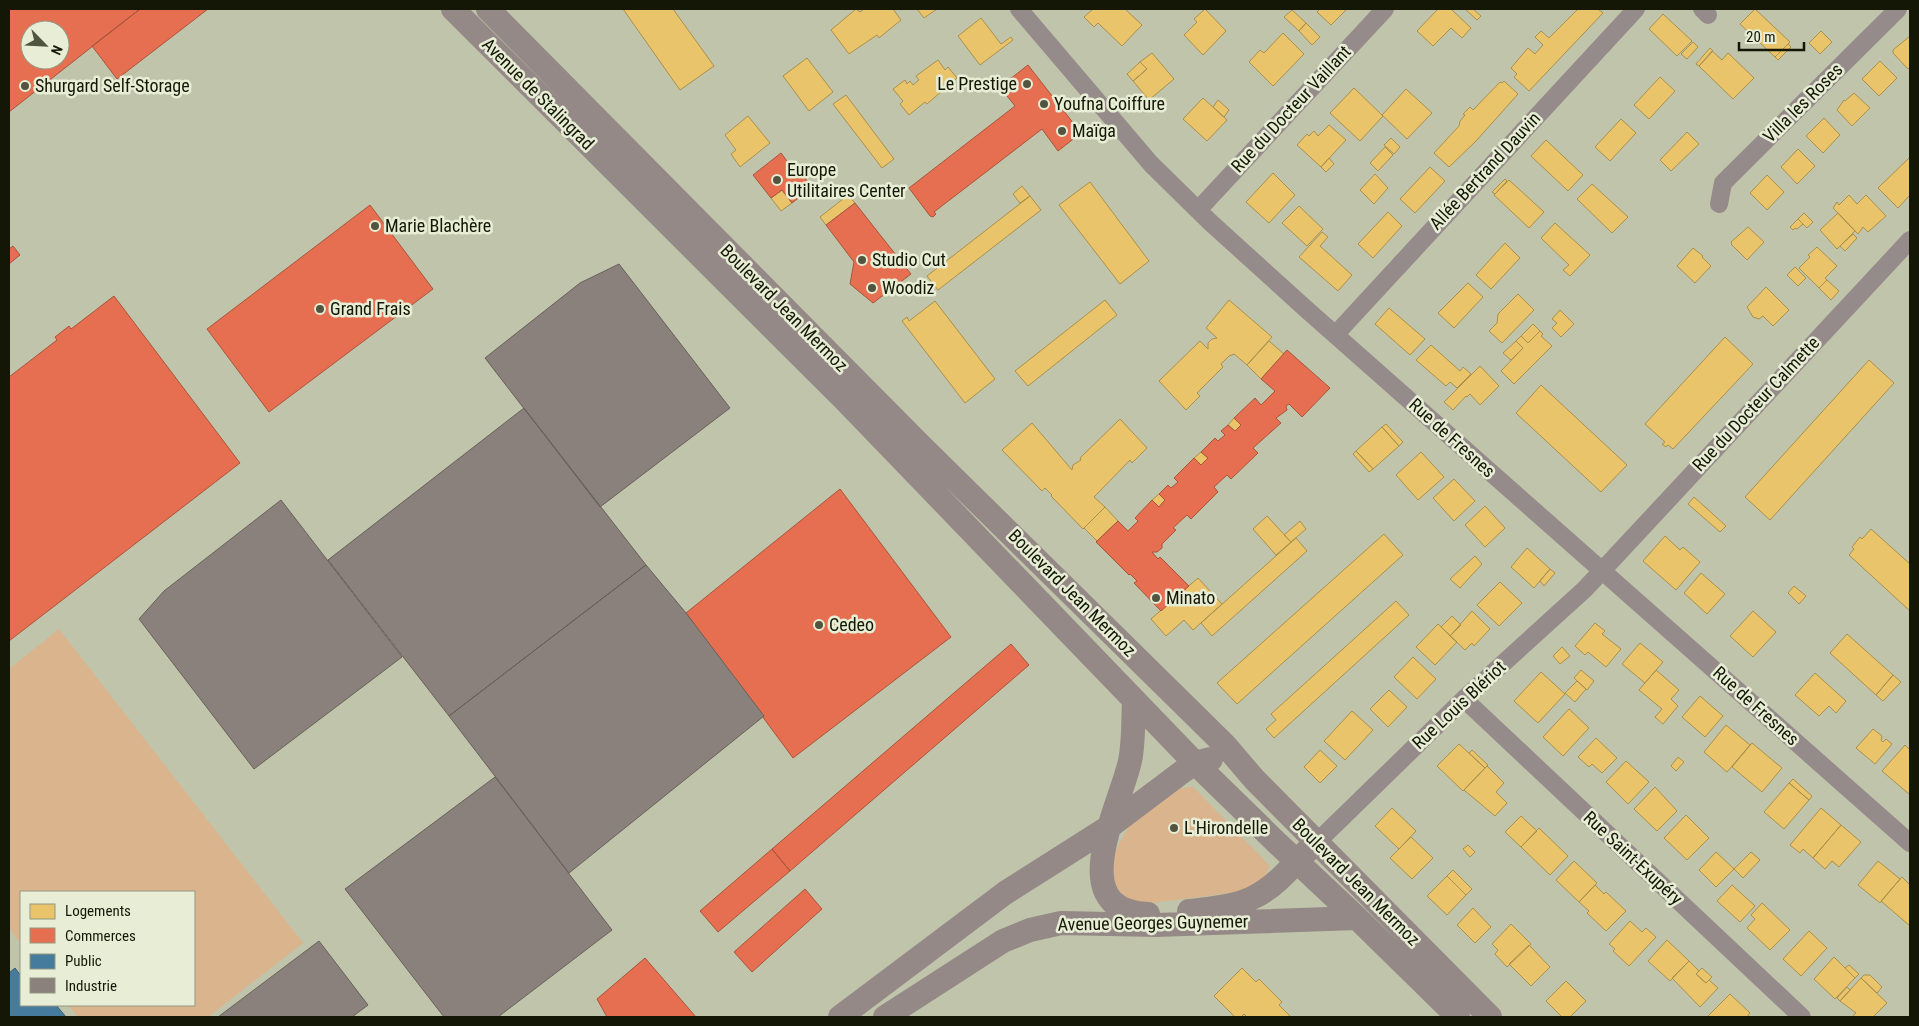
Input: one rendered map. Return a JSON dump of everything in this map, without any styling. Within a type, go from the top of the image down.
[{"type":"main road","name":"Avenue de Stalingrad","points":[[453,9],[622,179]]},
{"type":"main road","name":"Avenue de Stalingrad","points":[[488,9],[650,173]]},
{"type":"main road","name":"Boulevard Jean Mermoz","points":[[650,173],[921,446],[1225,745],[1254,779],[1490,1017]]},
{"type":"main road","name":"Boulevard Jean Mermoz","points":[[622,179],[844,399],[1196,763],[1458,1017]]},
{"type":"main road","points":[[1134,700],[1133,742],[1130,762],[1109,827],[1101,874],[1106,896],[1119,908],[1133,913],[1183,912],[1242,902],[1256,897],[1270,887],[1316,842]]},
{"type":"main road","points":[[840,1017],[1005,893],[1109,827],[1196,763],[1215,757],[1254,779]]},
{"type":"main road","points":[[1156,925],[1183,912],[1218,923]]},
{"type":"main road","name":"Avenue Georges Guynemer","points":[[884,1017],[1003,941],[1030,930],[1061,923],[1156,925],[1357,918]]},
{"type":"street","name":"Rue de Fresnes","points":[[1019,9],[1151,164],[1198,210],[1334,335],[1910,843]]},
{"type":"street","name":"Rue du Docteur Vaillant","points":[[1198,210],[1385,9]]},
{"type":"street","name":"Allée Bertrand Dauvin","points":[[1334,335],[1636,9]]},
{"type":"street","name":"Villa les Roses","points":[[1720,204],[1723,183],[1898,9]]},
{"type":"street","name":"Rue du Docteur Calmette","points":[[1603,571],[1910,240]]},
{"type":"street","name":"Rue Louis Blériot","points":[[1316,842],[1464,699],[1603,571]]},
{"type":"street","name":"Rue Saint-Exupéry","points":[[1464,699],[1802,1017]]},
{"type":"shaded area","points":[[59,629],[303,943],[208,1017],[78,1017],[69,1006],[195,1006],[195,891],[20,891],[20,943],[9,928],[9,669]]},
{"type":"shaded area","points":[[1193,787],[1270,866],[1263,879],[1246,891],[1145,904],[1125,899],[1116,886],[1113,874],[1114,853],[1131,823],[1181,788]]},
{"type":"building: Logements","points":[[623,9],[673,9],[714,66],[680,90]]},
{"type":"building: Logements","points":[[856,9],[860,12],[864,9],[893,9],[901,20],[879,38],[877,35],[849,54],[831,30]]},
{"type":"building: Logements","points":[[917,9],[937,9],[924,18]]},
{"type":"building: Logements","points":[[1093,9],[1125,9],[1142,25],[1122,46],[1098,23],[1094,27],[1084,17]]},
{"type":"building: Logements","points":[[1205,9],[1226,31],[1203,55],[1184,35],[1197,22],[1194,19]]},
{"type":"building: Logements","points":[[1320,9],[1347,9],[1331,25],[1317,12]]},
{"type":"building: Logements","points":[[1438,9],[1451,9],[1471,28],[1462,38],[1451,28],[1433,46],[1417,31]]},
{"type":"building: Logements","points":[[1465,9],[1473,9],[1481,16],[1477,20]]},
{"type":"building: Logements","points":[[1578,9],[1598,9],[1603,13],[1529,91],[1514,77],[1517,74],[1511,68],[1528,48],[1535,54],[1543,45],[1535,37],[1541,31],[1549,38]]},
{"type":"building: Logements","points":[[1755,9],[1790,42],[1775,57],[1740,24]]},
{"type":"building: Logements","points":[[1292,10],[1306,23],[1299,31],[1284,17]]},
{"type":"building: Logements","points":[[1663,14],[1692,41],[1677,56],[1649,29]]},
{"type":"building: Logements","points":[[981,18],[1001,44],[1011,37],[1013,40],[980,65],[958,36]]},
{"type":"building: Logements","points":[[1306,23],[1320,37],[1312,45],[1299,31]]},
{"type":"building: Logements","points":[[1821,31],[1832,42],[1820,54],[1809,43]]},
{"type":"building: Logements","points":[[1283,33],[1304,54],[1273,86],[1249,62],[1260,50],[1264,53]]},
{"type":"building: Logements","points":[[1910,36],[1910,67],[1908,69],[1893,53],[1893,50]]},
{"type":"building: Logements","points":[[1693,42],[1698,47],[1687,59],[1681,54]]},
{"type":"building: Logements","points":[[1788,44],[1791,47],[1778,60],[1775,57]]},
{"type":"building: Logements","points":[[1710,48],[1713,51],[1699,66],[1696,64]]},
{"type":"building: Logements","points":[[1712,51],[1722,60],[1728,53],[1754,78],[1733,99],[1699,66]]},
{"type":"building: Logements","points":[[1152,53],[1174,79],[1149,100],[1133,81],[1147,69],[1140,62]]},
{"type":"building: Logements","points":[[807,58],[833,92],[809,111],[783,76]]},
{"type":"building: Logements","points":[[938,60],[945,70],[948,67],[957,78],[927,104],[925,102],[909,115],[900,104],[903,101],[893,89],[905,80],[907,84],[910,81],[913,85],[919,80],[916,76]]},
{"type":"building: Logements","points":[[1880,61],[1897,78],[1879,96],[1862,79]]},
{"type":"building: Logements","points":[[1140,62],[1147,69],[1133,81],[1127,74]]},
{"type":"building: Logements","points":[[1660,77],[1675,91],[1649,119],[1634,105]]},
{"type":"building: Logements","points":[[1504,81],[1518,94],[1476,141],[1449,167],[1434,153],[1459,126],[1460,121],[1465,115],[1463,114],[1470,107],[1473,110],[1500,82]]},
{"type":"building: Logements","points":[[1354,88],[1383,116],[1360,141],[1330,113]]},
{"type":"building: Logements","points":[[1406,89],[1432,113],[1407,139],[1382,115]]},
{"type":"building: Logements","points":[[1854,93],[1870,108],[1852,126],[1837,110],[1844,100]]},
{"type":"building: Logements","points":[[846,95],[894,159],[882,168],[833,104]]},
{"type":"building: Logements","points":[[1203,98],[1227,120],[1207,141],[1183,119]]},
{"type":"building: Logements","points":[[1218,100],[1229,110],[1224,117],[1213,107]]},
{"type":"building: Logements","points":[[748,116],[770,143],[740,167],[731,154],[736,150],[725,135]]},
{"type":"building: Logements","points":[[1824,118],[1840,135],[1823,153],[1806,136]]},
{"type":"building: Logements","points":[[1621,119],[1636,133],[1610,161],[1595,147]]},
{"type":"building: Logements","points":[[1329,125],[1346,140],[1321,167],[1297,145],[1307,134],[1309,136],[1314,131],[1318,136]]},
{"type":"building: Logements","points":[[1687,132],[1699,144],[1671,171],[1660,160]]},
{"type":"building: Logements","points":[[1391,138],[1400,147],[1394,154],[1384,145]]},
{"type":"building: Logements","points":[[1546,140],[1583,175],[1568,191],[1531,156]]},
{"type":"building: Logements","points":[[1385,147],[1393,155],[1378,171],[1370,163]]},
{"type":"building: Logements","points":[[1798,149],[1815,166],[1797,184],[1781,167]]},
{"type":"building: Logements","points":[[1329,158],[1334,164],[1326,172],[1321,167]]},
{"type":"building: Logements","points":[[1909,158],[1910,195],[1898,208],[1878,188]]},
{"type":"building: Logements","points":[[1430,167],[1445,181],[1415,213],[1400,199]]},
{"type":"building: Logements","points":[[1273,173],[1295,195],[1269,223],[1246,202]]},
{"type":"building: Logements","points":[[1375,174],[1388,188],[1374,204],[1360,190]]},
{"type":"building: Logements","points":[[1767,175],[1784,192],[1767,210],[1750,193]]},
{"type":"building: Logements","points":[[1505,179],[1507,181],[1495,194],[1492,192]]},
{"type":"building: Logements","points":[[1509,180],[1544,212],[1529,228],[1494,195]]},
{"type":"building: Logements","points":[[1090,182],[1149,261],[1120,284],[1059,205]]},
{"type":"building: Logements","points":[[1592,184],[1628,217],[1612,233],[1577,199]]},
{"type":"building: Logements","points":[[1022,186],[1030,196],[1020,203],[1013,194]]},
{"type":"building: Logements","points":[[782,190],[792,203],[781,211],[771,198]]},
{"type":"building: Logements","points":[[848,195],[855,203],[826,225],[820,217]]},
{"type":"building: Logements","points":[[1849,195],[1857,204],[1866,195],[1886,216],[1868,232],[1863,227],[1858,234],[1833,208],[1837,202],[1839,205]]},
{"type":"building: Logements","points":[[1030,196],[1041,210],[938,290],[927,276]]},
{"type":"building: Logements","points":[[1299,206],[1323,229],[1307,246],[1282,223]]},
{"type":"building: Logements","points":[[1388,212],[1402,226],[1373,258],[1358,244]]},
{"type":"building: Logements","points":[[1804,213],[1813,222],[1807,228],[1798,219]]},
{"type":"building: Logements","points":[[1838,213],[1855,231],[1837,249],[1820,230]]},
{"type":"building: Logements","points":[[1798,219],[1803,224],[1793,230],[1790,227]]},
{"type":"building: Logements","points":[[1555,223],[1590,255],[1570,276],[1563,270],[1569,265],[1541,238]]},
{"type":"building: Logements","points":[[1748,227],[1764,242],[1747,260],[1731,242]]},
{"type":"building: Logements","points":[[1322,232],[1328,237],[1320,246],[1352,275],[1338,291],[1299,257]]},
{"type":"building: Logements","points":[[1853,234],[1857,238],[1845,251],[1840,246]]},
{"type":"building: Logements","points":[[1505,243],[1520,258],[1491,289],[1476,275]]},
{"type":"building: Logements","points":[[1817,247],[1837,266],[1825,278],[1827,280],[1819,288],[1799,268],[1810,257],[1808,255]]},
{"type":"building: Logements","points":[[1693,248],[1711,266],[1695,283],[1677,266]]},
{"type":"building: Logements","points":[[1795,267],[1806,278],[1798,286],[1787,275]]},
{"type":"building: Logements","points":[[1827,280],[1839,291],[1831,300],[1819,288]]},
{"type":"building: Logements","points":[[1468,283],[1483,297],[1454,328],[1438,313]]},
{"type":"building: Logements","points":[[1766,287],[1789,310],[1773,326],[1763,316],[1759,319],[1753,317],[1747,307]]},
{"type":"building: Logements","points":[[1518,294],[1534,310],[1502,343],[1489,331],[1497,323],[1498,314]]},
{"type":"building: Logements","points":[[1105,300],[1117,315],[1028,386],[1015,371]]},
{"type":"building: Logements","points":[[1229,300],[1272,337],[1247,365],[1234,354],[1229,356],[1221,364],[1223,367],[1197,393],[1200,396],[1186,410],[1159,381],[1200,341],[1208,349],[1208,343],[1212,339],[1217,338],[1206,328]]},
{"type":"building: Logements","points":[[935,301],[995,379],[965,403],[902,321],[907,317],[909,321]]},
{"type":"building: Logements","points":[[1389,308],[1425,339],[1410,355],[1375,324]]},
{"type":"building: Logements","points":[[1560,310],[1574,324],[1561,337],[1552,328],[1557,323],[1552,319]]},
{"type":"building: Logements","points":[[1533,324],[1540,331],[1528,343],[1521,336]]},
{"type":"building: Logements","points":[[1540,331],[1543,334],[1541,336],[1552,346],[1514,384],[1501,371],[1523,348],[1516,341],[1521,336],[1528,343]]},
{"type":"building: Logements","points":[[1725,337],[1753,364],[1673,449],[1668,445],[1666,447],[1662,444],[1665,442],[1645,424]]},
{"type":"building: Logements","points":[[1269,341],[1284,354],[1261,379],[1247,365]]},
{"type":"building: Logements","points":[[1516,341],[1523,348],[1511,360],[1503,353]]},
{"type":"building: Logements","points":[[1431,345],[1460,371],[1463,367],[1471,374],[1457,388],[1450,382],[1446,386],[1416,360]]},
{"type":"building: Logements","points":[[1869,360],[1894,383],[1770,520],[1745,497]]},
{"type":"building: Logements","points":[[1480,366],[1499,386],[1480,405],[1470,394],[1453,410],[1444,402]]},
{"type":"building: Logements","points":[[1541,385],[1627,465],[1601,492],[1516,413]]},
{"type":"building: Logements","points":[[1234,418],[1241,425],[1235,431],[1228,425]]},
{"type":"building: Logements","points":[[1120,419],[1147,448],[1132,463],[1130,460],[1094,497],[1105,507],[1083,529],[1045,488],[1042,491],[1002,450],[1032,423],[1072,470],[1073,465],[1081,460],[1080,458]]},
{"type":"building: Logements","points":[[1386,424],[1403,442],[1399,446],[1382,427]]},
{"type":"building: Logements","points":[[1382,427],[1399,446],[1373,469],[1356,451]]},
{"type":"building: Logements","points":[[1356,451],[1373,469],[1369,472],[1353,454]]},
{"type":"building: Logements","points":[[1201,452],[1208,458],[1201,465],[1194,458]]},
{"type":"building: Logements","points":[[1421,452],[1444,477],[1418,500],[1396,475]]},
{"type":"building: Logements","points":[[1454,479],[1475,501],[1454,521],[1433,498]]},
{"type":"building: Logements","points":[[1159,494],[1165,500],[1159,507],[1152,500]]},
{"type":"building: Logements","points":[[1694,497],[1726,526],[1720,532],[1688,504]]},
{"type":"building: Logements","points":[[1485,506],[1505,528],[1485,547],[1465,525]]},
{"type":"building: Logements","points":[[1105,507],[1118,521],[1097,541],[1084,528]]},
{"type":"building: Logements","points":[[1267,516],[1291,542],[1276,555],[1253,529]]},
{"type":"building: Logements","points":[[1300,521],[1306,529],[1291,542],[1284,535]]},
{"type":"building: Logements","points":[[1871,529],[1910,564],[1910,611],[1849,555],[1854,549],[1852,547],[1860,537],[1862,539]]},
{"type":"building: Logements","points":[[1384,534],[1403,555],[1237,704],[1217,683]]},
{"type":"building: Logements","points":[[1665,536],[1680,550],[1683,547],[1700,562],[1676,590],[1643,561]]},
{"type":"building: Logements","points":[[1296,538],[1307,551],[1212,636],[1201,623]]},
{"type":"building: Logements","points":[[1527,548],[1550,569],[1534,588],[1511,567]]},
{"type":"building: Logements","points":[[1475,556],[1482,564],[1460,588],[1450,579]]},
{"type":"building: Logements","points":[[1550,569],[1555,573],[1544,586],[1540,581]]},
{"type":"building: Logements","points":[[1701,573],[1725,594],[1707,614],[1684,593]]},
{"type":"building: Logements","points":[[1198,578],[1222,604],[1193,630],[1184,620],[1166,636],[1151,619]]},
{"type":"building: Logements","points":[[1500,582],[1522,603],[1499,626],[1477,605]]},
{"type":"building: Logements","points":[[1794,586],[1806,596],[1799,604],[1788,593]]},
{"type":"building: Logements","points":[[1396,601],[1409,615],[1274,738],[1266,729],[1276,720],[1271,714]]},
{"type":"building: Logements","points":[[1472,611],[1490,629],[1474,646],[1472,643],[1465,650],[1450,636]]},
{"type":"building: Logements","points":[[1753,611],[1776,632],[1753,657],[1730,636]]},
{"type":"building: Logements","points":[[1452,616],[1461,625],[1450,636],[1441,627]]},
{"type":"building: Logements","points":[[1595,623],[1605,631],[1602,634],[1621,649],[1606,667],[1588,652],[1585,655],[1575,646]]},
{"type":"building: Logements","points":[[1438,624],[1457,642],[1435,665],[1416,647]]},
{"type":"building: Logements","points":[[1847,634],[1893,675],[1876,695],[1830,653]]},
{"type":"building: Logements","points":[[1640,643],[1663,662],[1645,683],[1622,664]]},
{"type":"building: Logements","points":[[1562,647],[1570,656],[1560,664],[1553,656]]},
{"type":"building: Logements","points":[[1413,657],[1436,679],[1417,699],[1394,677]]},
{"type":"building: Logements","points":[[1581,670],[1594,681],[1587,690],[1574,678]]},
{"type":"building: Logements","points":[[1656,670],[1679,690],[1671,699],[1678,706],[1663,724],[1655,717],[1662,709],[1639,690]]},
{"type":"building: Logements","points":[[1541,672],[1565,694],[1538,723],[1514,701]]},
{"type":"building: Logements","points":[[1815,673],[1846,701],[1836,713],[1829,706],[1819,716],[1795,695]]},
{"type":"building: Logements","points":[[1893,675],[1901,682],[1883,701],[1876,695]]},
{"type":"building: Logements","points":[[1577,681],[1586,689],[1575,702],[1565,693]]},
{"type":"building: Logements","points":[[1389,690],[1407,707],[1388,727],[1370,709]]},
{"type":"building: Logements","points":[[1700,696],[1723,716],[1705,737],[1682,717]]},
{"type":"building: Logements","points":[[1569,709],[1589,728],[1563,756],[1543,737]]},
{"type":"building: Logements","points":[[1352,711],[1373,730],[1345,760],[1324,741]]},
{"type":"building: Logements","points":[[1726,725],[1750,745],[1727,772],[1704,752]]},
{"type":"building: Logements","points":[[1873,729],[1882,736],[1881,740],[1883,742],[1886,739],[1892,744],[1875,764],[1856,748]]},
{"type":"building: Logements","points":[[1596,738],[1617,758],[1602,773],[1592,764],[1589,767],[1578,757]]},
{"type":"building: Logements","points":[[1752,743],[1782,768],[1762,792],[1732,767]]},
{"type":"building: Logements","points":[[1459,744],[1485,768],[1463,791],[1437,766]]},
{"type":"building: Logements","points":[[1905,745],[1910,750],[1909,794],[1882,771]]},
{"type":"building: Logements","points":[[1320,750],[1337,766],[1320,783],[1304,767]]},
{"type":"building: Logements","points":[[1472,750],[1488,765],[1485,768],[1469,753]]},
{"type":"building: Logements","points":[[1678,757],[1684,762],[1676,771],[1671,766]]},
{"type":"building: Logements","points":[[1626,761],[1649,782],[1628,804],[1606,782]]},
{"type":"building: Logements","points":[[1487,766],[1504,783],[1496,792],[1507,803],[1495,816],[1464,790]]},
{"type":"building: Logements","points":[[1793,779],[1812,796],[1809,800],[1789,783]]},
{"type":"building: Logements","points":[[1789,783],[1809,800],[1784,829],[1764,812]]},
{"type":"building: Logements","points":[[1655,787],[1677,811],[1657,831],[1634,809]]},
{"type":"building: Logements","points":[[1392,808],[1416,831],[1399,849],[1375,826]]},
{"type":"building: Logements","points":[[1821,808],[1841,825],[1813,858],[1803,849],[1800,853],[1790,845]]},
{"type":"building: Logements","points":[[1686,815],[1709,838],[1687,860],[1664,838]]},
{"type":"building: Logements","points":[[1521,816],[1537,831],[1521,847],[1505,832]]},
{"type":"building: Logements","points":[[1841,825],[1861,842],[1839,867],[1832,861],[1825,869],[1813,858]]},
{"type":"building: Logements","points":[[1539,828],[1568,856],[1550,875],[1521,847]]},
{"type":"building: Logements","points":[[1411,837],[1433,858],[1412,879],[1390,858]]},
{"type":"building: Logements","points":[[1468,845],[1475,852],[1470,857],[1463,849]]},
{"type":"building: Logements","points":[[1716,852],[1734,869],[1716,887],[1699,870]]},
{"type":"building: Logements","points":[[1751,852],[1760,860],[1743,878],[1734,869]]},
{"type":"building: Logements","points":[[1574,861],[1597,883],[1579,902],[1556,880]]},
{"type":"building: Logements","points":[[1878,861],[1900,879],[1880,903],[1858,885]]},
{"type":"building: Logements","points":[[1453,870],[1472,889],[1466,895],[1447,876]]},
{"type":"building: Logements","points":[[1447,876],[1466,895],[1447,915],[1427,896]]},
{"type":"building: Logements","points":[[1902,877],[1910,885],[1910,926],[1881,901]]},
{"type":"building: Logements","points":[[1595,885],[1604,894],[1606,892],[1626,911],[1606,931],[1587,913],[1589,911],[1579,902]]},
{"type":"building: Logements","points":[[1732,885],[1755,906],[1740,922],[1717,901]]},
{"type":"building: Logements","points":[[1762,903],[1790,930],[1770,950],[1747,928],[1755,919],[1751,915]]},
{"type":"building: Logements","points":[[1473,908],[1491,927],[1475,943],[1457,925]]},
{"type":"building: Logements","points":[[1630,921],[1642,932],[1646,928],[1656,937],[1629,966],[1613,951],[1615,949],[1609,944]]},
{"type":"building: Logements","points":[[1511,924],[1531,944],[1507,967],[1495,954],[1498,950],[1492,944]]},
{"type":"building: Logements","points":[[1809,931],[1827,948],[1801,976],[1783,959]]},
{"type":"building: Logements","points":[[1667,940],[1689,961],[1670,981],[1648,961]]},
{"type":"building: Logements","points":[[1529,945],[1550,967],[1531,986],[1509,964]]},
{"type":"building: Logements","points":[[1834,957],[1855,978],[1835,999],[1814,979]]},
{"type":"building: Logements","points":[[1689,961],[1699,971],[1696,974],[1706,983],[1709,980],[1718,988],[1700,1007],[1672,978]]},
{"type":"building: Logements","points":[[1849,965],[1859,974],[1855,978],[1845,968]]},
{"type":"building: Logements","points":[[1242,968],[1256,982],[1259,979],[1282,1002],[1279,1005],[1291,1017],[1247,1017],[1244,1014],[1241,1017],[1235,1017],[1214,996]]},
{"type":"building: Logements","points":[[1702,968],[1712,977],[1706,983],[1696,974]]},
{"type":"building: Logements","points":[[1864,975],[1870,975],[1882,987],[1877,993],[1861,978]]},
{"type":"building: Logements","points":[[1861,978],[1887,1003],[1873,1017],[1852,1017],[1856,1013],[1840,1001]]},
{"type":"building: Logements","points":[[1566,981],[1586,1001],[1570,1017],[1562,1017],[1546,1001]]},
{"type":"building: Logements","points":[[1847,987],[1850,990],[1840,1001],[1837,998]]},
{"type":"building: Logements","points":[[1730,994],[1750,1013],[1747,1017],[1707,1017]]},
{"type":"building: Commerces","name":"Shurgard Self-Storage","points":[[9,9],[140,9],[70,64],[70,20],[20,20],[20,70],[62,70],[9,112]]},
{"type":"building: Commerces","points":[[140,9],[208,9],[117,79],[92,46]]},
{"type":"building: Commerces","points":[[1028,65],[1081,133],[1058,151],[1042,129],[934,212],[936,214],[933,217],[930,216],[909,188],[1015,106],[1000,87]]},
{"type":"building: Commerces","points":[[781,153],[798,176],[802,174],[812,187],[792,203],[782,190],[771,198],[753,175]]},
{"type":"building: Commerces","points":[[855,203],[911,274],[873,303],[850,284],[854,262],[826,225]]},
{"type":"building: Commerces","name":"Grand Frais","points":[[370,205],[433,289],[269,412],[207,329]]},
{"type":"building: Commerces","points":[[13,246],[20,255],[9,264],[9,249]]},
{"type":"building: Commerces","points":[[114,296],[240,463],[9,641],[9,377],[57,340],[55,337],[69,326],[71,329]]},
{"type":"building: Commerces","points":[[1287,350],[1330,388],[1302,417],[1289,404],[1286,406],[1287,410],[1276,418],[1281,423],[1253,448],[1258,453],[1231,479],[1227,475],[1214,487],[1218,492],[1191,519],[1187,515],[1173,528],[1176,530],[1162,544],[1162,548],[1157,552],[1152,552],[1158,559],[1160,557],[1189,586],[1161,611],[1134,583],[1137,581],[1096,542],[1118,521],[1128,531],[1138,521],[1135,518],[1152,500],[1159,507],[1165,500],[1159,494],[1168,485],[1171,488],[1178,482],[1174,478],[1194,458],[1201,465],[1208,458],[1201,452],[1215,438],[1218,441],[1225,435],[1221,431],[1228,425],[1235,431],[1241,425],[1234,418],[1255,398],[1261,405],[1275,391],[1261,379]]},
{"type":"building: Commerces","name":"Cedeo","points":[[840,489],[951,637],[793,758],[686,613]]},
{"type":"building: Commerces","points":[[1011,644],[1029,665],[790,871],[772,849]]},
{"type":"building: Commerces","points":[[772,849],[790,871],[718,932],[700,911]]},
{"type":"building: Commerces","points":[[805,889],[822,909],[752,972],[734,952]]},
{"type":"building: Commerces","points":[[645,958],[696,1017],[607,1017],[597,999]]},
{"type":"building: Public","points":[[15,968],[20,975],[20,1006],[57,1006],[66,1017],[9,1017],[9,973]]},
{"type":"building: Industrie","points":[[619,264],[730,408],[600,507],[485,358],[580,283]]},
{"type":"building: Industrie","points":[[524,408],[646,565],[449,716],[328,560]]},
{"type":"building: Industrie","points":[[281,500],[402,657],[254,769],[139,619],[164,591]]},
{"type":"building: Industrie","points":[[646,565],[686,613],[764,716],[569,873],[449,716]]},
{"type":"building: Industrie","points":[[495,777],[612,930],[498,1017],[444,1017],[345,889]]},
{"type":"building: Industrie","points":[[319,941],[368,1005],[352,1017],[218,1017]]},
{"type":"place","name":"Le Prestige","points":[[1027,84]]},
{"type":"place","name":"Shurgard Self-Storage","points":[[25,86]]},
{"type":"place","name":"Youfna Coiffure","points":[[1044,104]]},
{"type":"place","name":"Maïga","points":[[1062,131]]},
{"type":"place","name":"Europe Utilitaires Center","points":[[777,180]]},
{"type":"place","name":"Marie Blachère","points":[[375,226]]},
{"type":"place","name":"Studio Cut","points":[[862,260]]},
{"type":"place","name":"Woodiz","points":[[872,288]]},
{"type":"place","name":"Grand Frais","points":[[320,309]]},
{"type":"place","name":"Minato","points":[[1156,598]]},
{"type":"place","name":"Cedeo","points":[[819,625]]},
{"type":"place","name":"L'Hirondelle","points":[[1174,828]]}]
